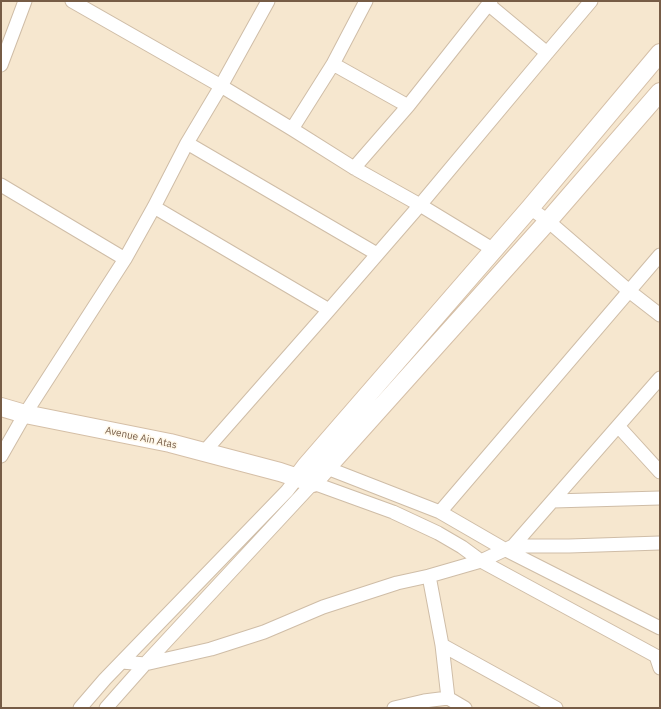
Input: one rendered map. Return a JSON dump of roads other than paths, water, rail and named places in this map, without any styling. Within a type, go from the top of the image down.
[{"type":"street","points":[[1,65],[25,1]]},
{"type":"street","points":[[72,1],[221,86],[354,168],[420,205],[494,250]]},
{"type":"street","points":[[1,456],[25,414],[125,259],[187,143],[221,86],[268,1]]},
{"type":"street","points":[[292,129],[333,64],[366,1]]},
{"type":"street","points":[[204,452],[420,205],[591,1]]},
{"type":"street","points":[[354,168],[408,106],[490,3],[547,53]]},
{"type":"street","points":[[106,708],[305,476],[660,53]]},
{"type":"street","points":[[333,64],[408,106]]},
{"type":"street","points":[[80,708],[122,662],[287,491],[305,476],[327,468],[548,221],[660,92]]},
{"type":"street","points":[[187,143],[377,254]]},
{"type":"street","points":[[1,185],[125,259]]},
{"type":"street","points":[[154,206],[329,310]]},
{"type":"street","points":[[530,208],[548,221],[660,316]]},
{"type":"street","points":[[440,512],[660,255]]},
{"type":"street","points":[[122,662],[145,664],[211,649],[264,632],[323,607],[397,584],[481,561],[508,548],[520,538],[660,378]]},
{"type":"street","name":"Avenue Ain Atas","points":[[1,407],[25,414],[170,443],[280,472],[305,476]]},
{"type":"street","points":[[618,426],[660,472]]},
{"type":"street","points":[[327,468],[440,512],[660,628]]},
{"type":"street","points":[[305,476],[438,532],[481,561],[658,653],[660,668]]},
{"type":"street","points":[[553,501],[660,498]]},
{"type":"street","points":[[508,548],[660,543]]},
{"type":"street","points":[[429,576],[442,645],[448,698]]},
{"type":"street","points":[[442,645],[556,708]]},
{"type":"street","points":[[394,708],[424,701],[448,698],[466,708]]}]
